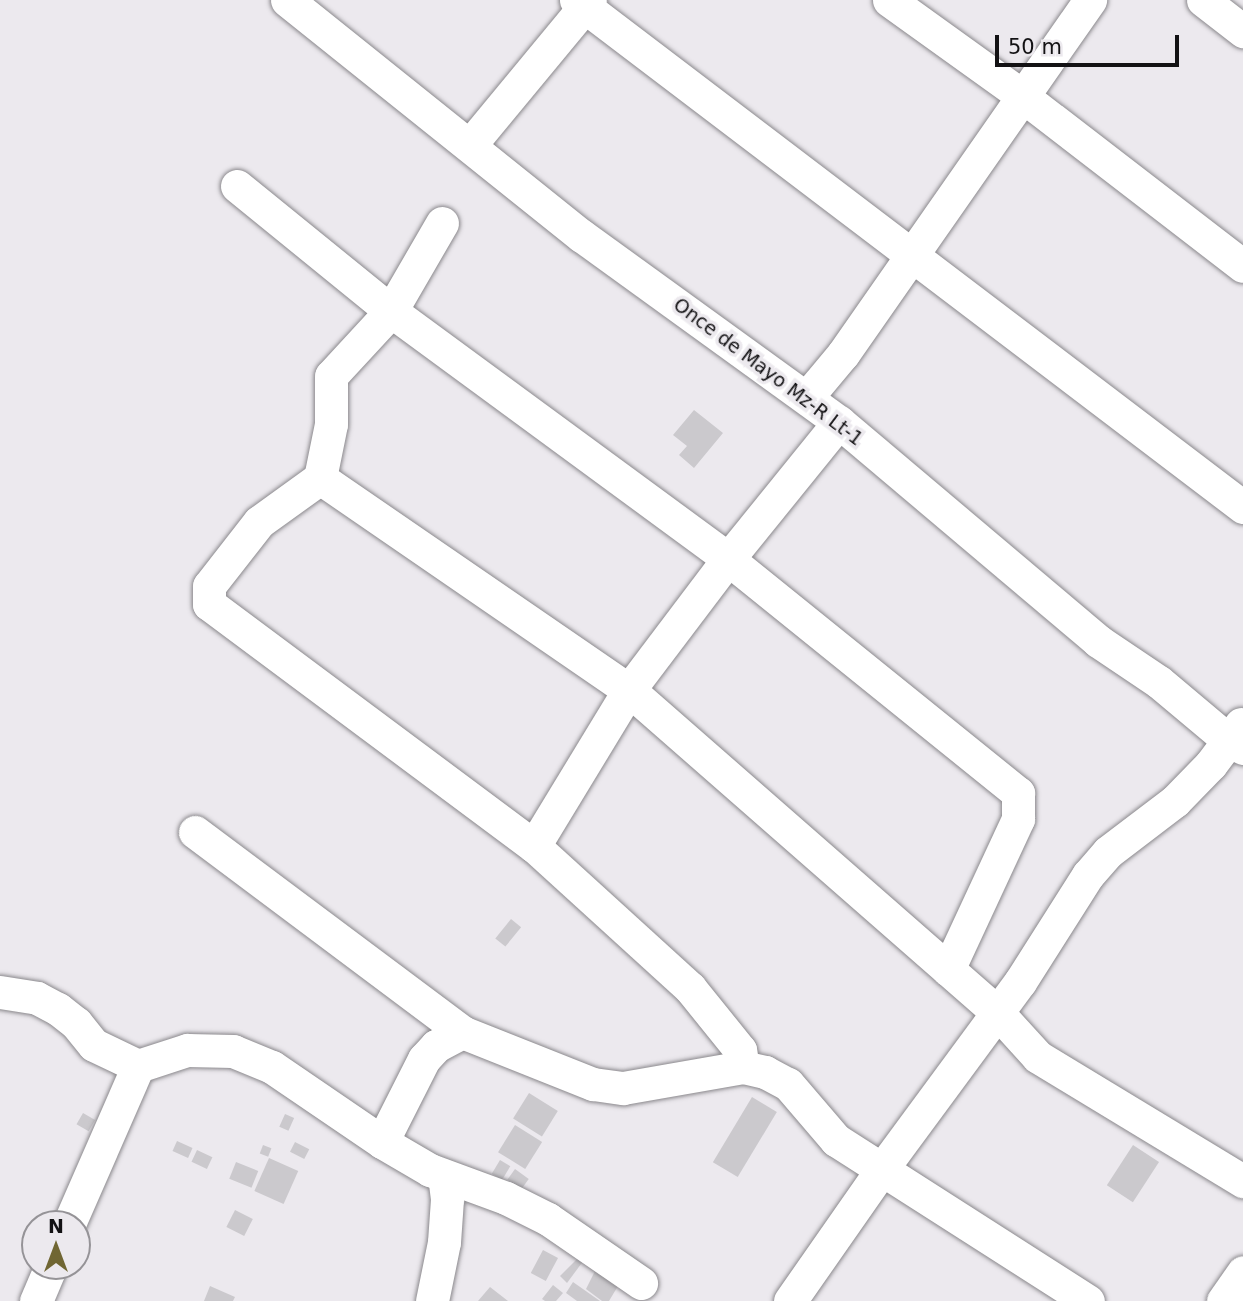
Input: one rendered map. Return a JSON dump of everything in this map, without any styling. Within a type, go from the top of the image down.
[{"type":"street","name":"Once de Mayo Mz-R Lt-1","points":[[288,0],[582,236],[839,422],[1090,635],[1238,737]]},
{"type":"street","points":[[889,0],[1021,95],[1243,267]]},
{"type":"street","points":[[807,397],[843,354],[1021,95],[1090,0]]},
{"type":"street","points":[[1203,0],[1243,31]]},
{"type":"street","points":[[470,145],[584,3],[909,256],[1243,507]]},
{"type":"street","points":[[237,186],[391,311],[728,559],[1018,793],[1018,819],[948,970]]},
{"type":"street","points":[[442,223],[391,311],[331,376],[331,424],[320,478],[260,522],[209,586],[209,604],[534,846],[690,988],[740,1050],[743,1066]]},
{"type":"street","points":[[534,846],[629,690],[728,559],[839,422]]},
{"type":"street","points":[[320,478],[629,690],[998,1013],[1038,1057],[1243,1181]]},
{"type":"street","points":[[790,1301],[882,1168],[998,1013],[1088,875],[1108,852],[1175,801],[1238,737]]},
{"type":"street","points":[[195,832],[462,1032],[593,1084],[623,1088],[743,1066],[765,1072],[788,1084],[836,1140],[1088,1301]]},
{"type":"street","points":[[0,992],[37,998],[58,1009],[76,1023],[94,1045],[138,1066],[187,1050],[233,1051],[272,1067],[382,1143],[444,1176],[506,1198],[548,1219],[636,1295]]},
{"type":"street","points":[[382,1143],[424,1059],[436,1046],[462,1032]]},
{"type":"street","points":[[75,1210],[138,1066]]},
{"type":"street","points":[[432,1301],[444,1242],[447,1199],[444,1176]]},
{"type":"street","points":[[1223,1301],[1243,1272]]},
{"type":"street","points":[[36,1301],[45,1280]]},
{"type":"building","points":[[694,410],[723,433],[694,468],[679,455],[687,446],[673,435]]},
{"type":"building","points":[[511,919],[521,927],[505,947],[495,938]]},
{"type":"building","points":[[529,1093],[558,1111],[542,1136],[513,1118]]},
{"type":"building","points":[[752,1097],[777,1112],[738,1177],[713,1162]]},
{"type":"building","points":[[83,1113],[95,1120],[89,1131],[76,1124]]},
{"type":"building","points":[[285,1114],[294,1118],[288,1131],[279,1127]]},
{"type":"building","points":[[515,1125],[542,1142],[525,1169],[498,1152]]},
{"type":"building","points":[[177,1141],[193,1148],[188,1158],[173,1151]]},
{"type":"building","points":[[295,1142],[309,1149],[304,1159],[290,1152]]},
{"type":"building","points":[[263,1145],[271,1148],[268,1157],[260,1153]]},
{"type":"building","points":[[1133,1145],[1159,1162],[1133,1202],[1107,1185]]},
{"type":"building","points":[[197,1150],[212,1157],[207,1169],[192,1162]]},
{"type":"building","points":[[269,1158],[298,1171],[284,1204],[254,1191]]},
{"type":"building","points":[[500,1160],[510,1166],[502,1180],[492,1174]]},
{"type":"building","points":[[236,1162],[258,1171],[252,1188],[229,1179]]},
{"type":"building","points":[[515,1169],[529,1179],[521,1190],[507,1180]]},
{"type":"building","points":[[235,1210],[253,1219],[244,1236],[226,1227]]},
{"type":"building","points":[[543,1250],[558,1258],[546,1281],[531,1273]]},
{"type":"building","points":[[580,1256],[584,1260],[567,1283],[560,1276]]},
{"type":"building","points":[[595,1271],[618,1286],[609,1301],[602,1301],[586,1289]]},
{"type":"building","points":[[573,1282],[600,1301],[577,1301],[566,1293]]},
{"type":"building","points":[[553,1285],[563,1293],[556,1301],[545,1301],[542,1299]]},
{"type":"building","points":[[210,1286],[235,1297],[233,1301],[204,1301]]},
{"type":"building","points":[[490,1287],[508,1301],[478,1301]]}]
